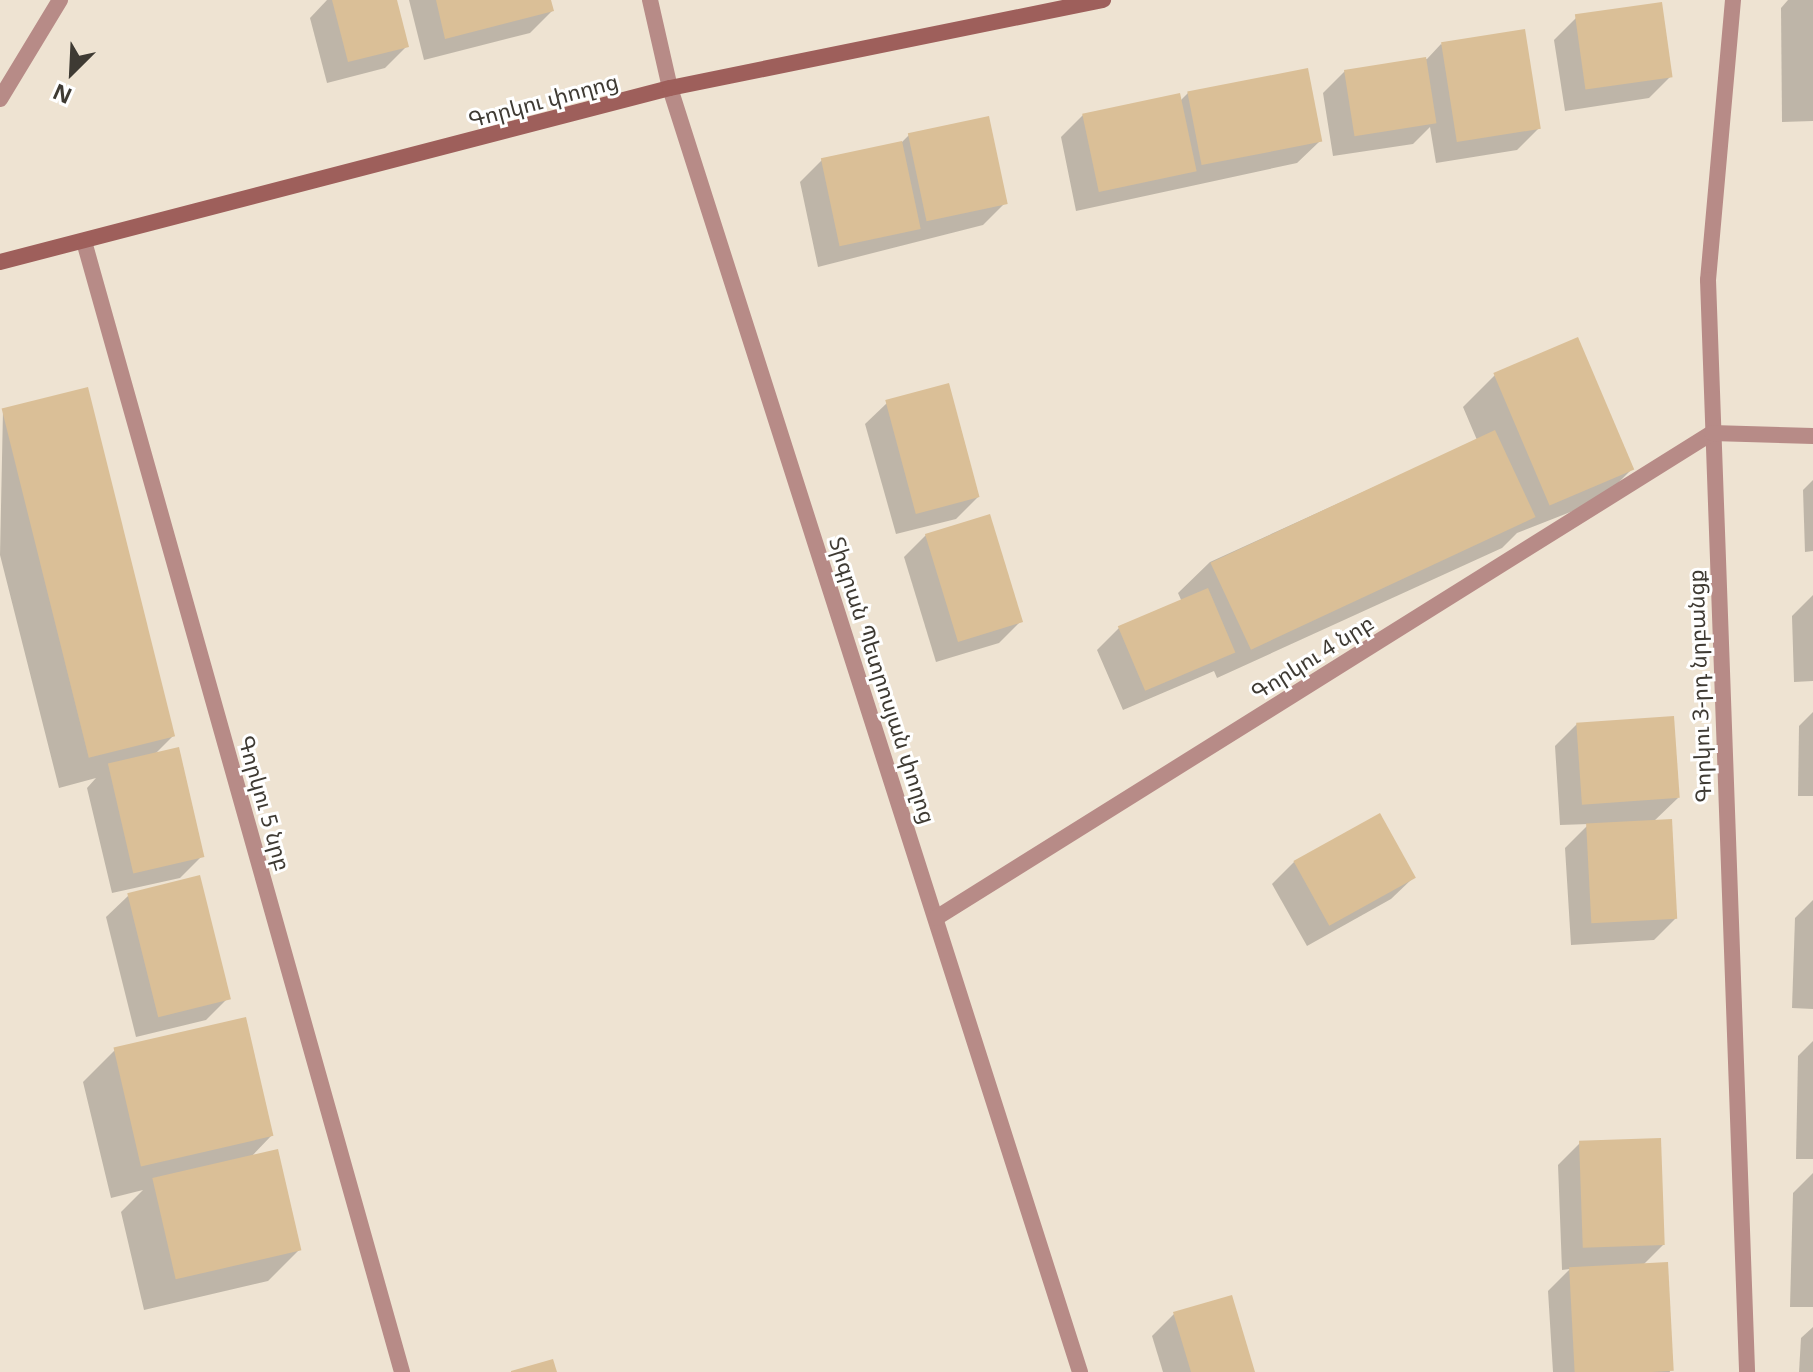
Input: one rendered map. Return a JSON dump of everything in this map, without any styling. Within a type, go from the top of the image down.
[{"type":"street","points":[[0,99],[60,0]]},
{"type":"street","name":"Տիգրան Պետրոսյան փողոց","points":[[650,0],[670,88],[1080,1372]]},
{"type":"street","name":"Գորկու փողոց","points":[[0,262],[85,245],[670,88],[1103,0]]},
{"type":"street","name":"Գորկու 3-րդ նրբանցք","points":[[1733,0],[1708,280],[1747,1372]]},
{"type":"street","name":"Գորկու 5 նրբ","points":[[85,245],[402,1372]]},
{"type":"street","points":[[1712,433],[1813,436]]},
{"type":"street","name":"Գորկու 4 նրբ","points":[[936,918],[1712,433]]},
{"type":"building","points":[[332,0],[397,0],[409,47],[348,62]]},
{"type":"building","points":[[436,0],[551,0],[554,11],[445,39]]},
{"type":"building","points":[[1662,2],[1673,77],[1585,90],[1575,14]]},
{"type":"building","points":[[1525,29],[1541,129],[1457,142],[1441,42]]},
{"type":"building","points":[[1426,57],[1436,123],[1355,136],[1344,70]]},
{"type":"building","points":[[1308,68],[1322,142],[1202,165],[1187,91]]},
{"type":"building","points":[[1180,93],[1197,171],[1099,192],[1082,114]]},
{"type":"building","points":[[989,116],[1008,204],[927,221],[908,133]]},
{"type":"building","points":[[902,141],[921,229],[840,246],[821,158]]},
{"type":"building","points":[[1578,337],[1634,470],[1550,505],[1493,373]]},
{"type":"building","points":[[949,383],[980,497],[916,514],[885,400]]},
{"type":"building","points":[[88,387],[175,736],[89,758],[2,409]]},
{"type":"building","points":[[1495,430],[1536,517],[1251,650],[1210,563]]},
{"type":"building","points":[[990,514],[1023,622],[958,642],[925,534]]},
{"type":"building","points":[[1208,588],[1235,652],[1145,691],[1118,626]]},
{"type":"building","points":[[1674,716],[1680,798],[1582,805],[1576,723]]},
{"type":"building","points":[[179,747],[204,857],[133,874],[108,763]]},
{"type":"building","points":[[1380,813],[1416,878],[1329,926],[1293,861]]},
{"type":"building","points":[[1672,819],[1677,919],[1591,923],[1586,824]]},
{"type":"building","points":[[200,875],[231,999],[158,1017],[127,893]]},
{"type":"building","points":[[246,1017],[273,1136],[141,1166],[113,1048]]},
{"type":"building","points":[[1661,1138],[1665,1245],[1583,1248],[1579,1141]]},
{"type":"building","points":[[278,1149],[301,1250],[176,1279],[152,1178]]},
{"type":"building","points":[[1668,1262],[1674,1371],[1575,1372],[1569,1267]]},
{"type":"building","points":[[1232,1295],[1255,1372],[1191,1372],[1173,1312]]},
{"type":"building","points":[[553,1359],[557,1372],[511,1372],[511,1371]]}]
